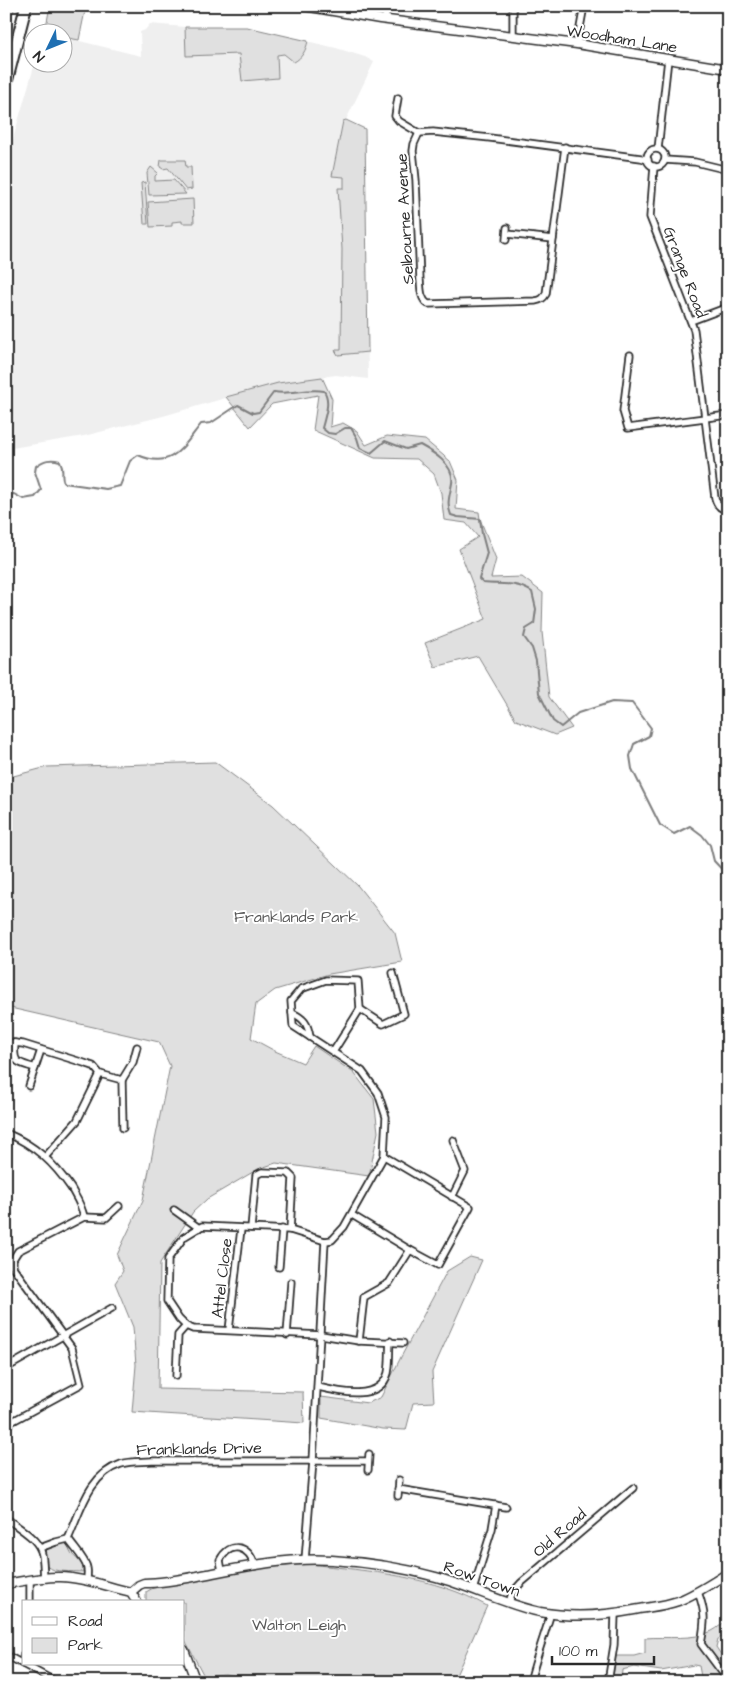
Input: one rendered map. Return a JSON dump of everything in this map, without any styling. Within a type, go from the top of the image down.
[{"type":"highway","points":[[6,11],[8,6]]},
{"type":"highway","points":[[6,84],[26,6]]},
{"type":"street","name":"Woodham Lane","points":[[305,6],[385,20],[577,44],[728,68]]},
{"type":"street","points":[[385,20],[387,6]]},
{"type":"street","points":[[513,6],[513,36]]},
{"type":"street","points":[[577,44],[584,6]]},
{"type":"street","points":[[658,149],[668,59]]},
{"type":"street","points":[[389,108],[396,109],[398,98]]},
{"type":"street","name":"Selbourne Avenue","points":[[396,109],[396,116],[399,121],[420,133],[433,132],[565,147],[648,160]]},
{"type":"street","name":"Selbourne Avenue","points":[[420,133],[416,138],[413,151],[420,280],[422,295],[428,304],[541,300],[546,294],[565,147]]},
{"type":"street","points":[[658,149],[665,154],[665,160],[660,166],[654,166],[648,160],[650,152],[658,149]]},
{"type":"street","points":[[665,160],[695,162],[728,170]]},
{"type":"street","name":"Grange Road","points":[[654,166],[650,217],[691,321],[715,498],[719,506],[728,509]]},
{"type":"street","points":[[507,234],[553,239]]},
{"type":"street","points":[[691,321],[728,307]]},
{"type":"street","points":[[630,355],[623,411],[628,428],[728,415]]},
{"type":"street","points":[[360,1008],[382,1024],[404,1014],[393,973]]},
{"type":"street","points":[[333,1052],[360,1008],[358,981],[326,980],[300,989],[291,1001],[293,1026],[362,1071],[378,1093],[386,1117],[384,1156],[352,1215],[332,1240],[325,1241],[282,1229],[241,1229],[202,1226],[184,1237],[168,1259],[167,1301],[186,1326],[193,1329],[287,1335],[321,1335],[359,1341],[404,1343]]},
{"type":"street","points":[[292,1013],[308,1024],[310,1036]]},
{"type":"street","points":[[6,1042],[23,1044],[93,1066],[100,1074],[111,1075],[122,1080]]},
{"type":"street","points":[[15,1043],[13,1058],[35,1068]]},
{"type":"street","points":[[123,1128],[122,1080],[133,1062],[137,1047]]},
{"type":"street","points":[[29,1086],[41,1050]]},
{"type":"street","points":[[46,1156],[77,1121],[100,1074]]},
{"type":"street","points":[[6,1133],[46,1156],[59,1170],[74,1193],[83,1210],[84,1217]]},
{"type":"street","points":[[452,1197],[465,1171],[453,1140]]},
{"type":"street","points":[[352,1215],[438,1265],[470,1207],[384,1156]]},
{"type":"street","points":[[251,1228],[257,1173],[288,1173],[293,1178],[290,1230]]},
{"type":"street","points":[[6,1427],[11,1422],[81,1384],[72,1348],[13,1267],[13,1258],[18,1251],[84,1217],[106,1218],[119,1206]]},
{"type":"street","points":[[174,1210],[199,1228]]},
{"type":"street","name":"Attel Close","points":[[229,1330],[241,1229]]},
{"type":"street","points":[[279,1267],[282,1229]]},
{"type":"street","points":[[305,1560],[318,1387],[325,1241]]},
{"type":"street","points":[[359,1341],[364,1297],[389,1283],[410,1250]]},
{"type":"street","points":[[287,1335],[291,1282]]},
{"type":"street","points":[[6,1368],[112,1308]]},
{"type":"street","points":[[176,1376],[178,1335],[186,1326]]},
{"type":"street","points":[[318,1387],[359,1393],[373,1390],[382,1384],[388,1373],[390,1341]]},
{"type":"street","points":[[368,1470],[369,1454]]},
{"type":"street","name":"Franklands Drive","points":[[68,1539],[90,1488],[98,1478],[110,1469],[122,1464],[152,1461],[368,1461]]},
{"type":"street","points":[[398,1496],[399,1480]]},
{"type":"street","name":"Old Road","points":[[509,1602],[512,1593],[521,1583],[633,1488]]},
{"type":"street","points":[[398,1489],[506,1506]]},
{"type":"street","points":[[473,1590],[492,1529],[496,1505]]},
{"type":"street","points":[[6,1518],[28,1535],[40,1548],[44,1578]]},
{"type":"street","points":[[40,1548],[68,1539],[75,1551],[86,1562],[90,1581]]},
{"type":"street","points":[[222,1571],[220,1560],[224,1553],[237,1547],[243,1548],[248,1553],[255,1566]]},
{"type":"street","name":"Row Town","points":[[131,1592],[139,1585],[185,1579],[275,1562],[305,1560],[351,1562],[435,1576],[509,1602],[551,1613],[593,1616],[662,1606],[678,1601],[698,1592],[728,1573]]},
{"type":"street","points":[[6,1584],[60,1577],[90,1581],[131,1592],[136,1600]]},
{"type":"street","points":[[30,1581],[30,1600]]},
{"type":"street","points":[[698,1592],[705,1617],[705,1628],[700,1644],[728,1680]]},
{"type":"street","points":[[530,1682],[551,1613]]},
{"type":"street","points":[[608,1682],[614,1645],[615,1614]]},
{"type":"street","points":[[185,1653],[196,1682]]},
{"type":"street","points":[[6,1655],[22,1663]]},
{"type":"street","points":[[27,1666],[56,1682]]},
{"type":"shaded area","points":[[150,24],[185,27],[247,27],[336,48],[365,57],[374,62],[346,120],[365,129],[368,379],[336,375],[278,383],[163,416],[84,436],[6,449],[6,163],[32,72],[72,72],[72,39],[141,56],[140,32],[145,30]]},
{"type":"green space","points":[[50,6],[86,6],[79,40],[72,39],[72,22],[47,22]]},
{"type":"green space","points":[[185,27],[247,27],[308,41],[303,53],[294,62],[284,54],[277,55],[278,78],[242,81],[239,54],[186,56]]},
{"type":"green space","points":[[346,120],[365,129],[368,352],[338,355],[335,350],[341,350],[342,249],[338,188],[344,188],[344,177],[332,176],[343,121]]},
{"type":"green space","points":[[161,160],[185,160],[186,167],[191,167],[192,189],[186,190],[168,168],[163,169],[160,167]]},
{"type":"green space","points":[[151,167],[158,173],[155,176],[155,181],[174,180],[186,194],[149,195],[147,173]]},
{"type":"green space","points":[[145,182],[148,224],[144,224],[141,183]]},
{"type":"green space","points":[[193,199],[194,223],[182,223],[182,221],[172,222],[172,226],[150,227],[148,202]]},
{"type":"green space","points":[[322,377],[332,399],[330,427],[343,423],[357,431],[366,445],[387,436],[425,440],[450,461],[458,480],[456,509],[479,512],[496,559],[491,578],[522,577],[543,593],[542,632],[549,697],[572,728],[555,735],[516,720],[478,656],[435,667],[425,643],[486,619],[459,549],[478,537],[466,523],[444,520],[441,493],[434,474],[417,459],[375,458],[313,430],[318,395],[272,404],[250,427],[226,397],[278,383]]},
{"type":"green space","name":"Franklands Park","points":[[215,762],[273,805],[358,886],[395,933],[402,962],[329,974],[275,990],[256,1004],[251,1038],[303,1063],[314,1046],[354,1073],[374,1099],[378,1132],[369,1176],[276,1163],[258,1169],[207,1199],[193,1212],[160,1263],[158,1389],[303,1392],[304,1423],[132,1412],[136,1365],[133,1327],[115,1283],[123,1271],[117,1255],[143,1200],[170,1066],[159,1042],[6,1007],[6,778],[47,767]]},
{"type":"green space","points":[[470,1257],[482,1260],[432,1372],[434,1402],[413,1403],[406,1430],[383,1429],[321,1418],[321,1397],[368,1403],[381,1397],[447,1271]]},
{"type":"green space","points":[[65,1543],[82,1564],[83,1572],[58,1571],[46,1566],[44,1556],[46,1550],[57,1544]]},
{"type":"green space","name":"Walton Leigh","points":[[309,1564],[378,1572],[423,1581],[467,1596],[487,1606],[453,1682],[264,1682],[225,1674],[204,1676],[185,1640],[185,1600],[146,1600],[146,1592],[153,1588],[262,1568]]},
{"type":"green space","points":[[728,1619],[728,1634],[718,1639],[716,1647],[728,1665],[728,1682],[702,1682],[699,1666],[694,1665],[661,1671],[634,1667],[622,1670],[621,1682],[612,1682],[616,1656],[634,1656],[645,1653],[645,1638],[705,1634]]},
{"type":"waterway","points":[[6,495],[14,494],[23,499],[35,497],[41,490],[35,472],[36,466],[50,460],[60,461],[64,483],[106,489],[120,486],[130,461],[138,455],[150,459],[160,460],[168,458],[182,448],[201,424],[211,423],[238,405],[253,413],[259,412],[274,392],[324,391],[327,404],[322,428],[328,433],[335,434],[345,428],[351,428],[360,448],[371,453],[385,441],[406,449],[420,445],[437,455],[447,465],[452,476],[449,495],[451,515],[480,519],[487,553],[479,579],[483,583],[520,586],[532,592],[536,609],[534,624],[526,629],[524,637],[532,648],[536,661],[539,693],[553,721],[561,727],[578,713],[612,702],[632,703],[651,728],[649,736],[634,744],[630,756],[632,769],[660,825],[674,834],[690,826],[702,835],[710,845],[714,861],[728,876]]}]
